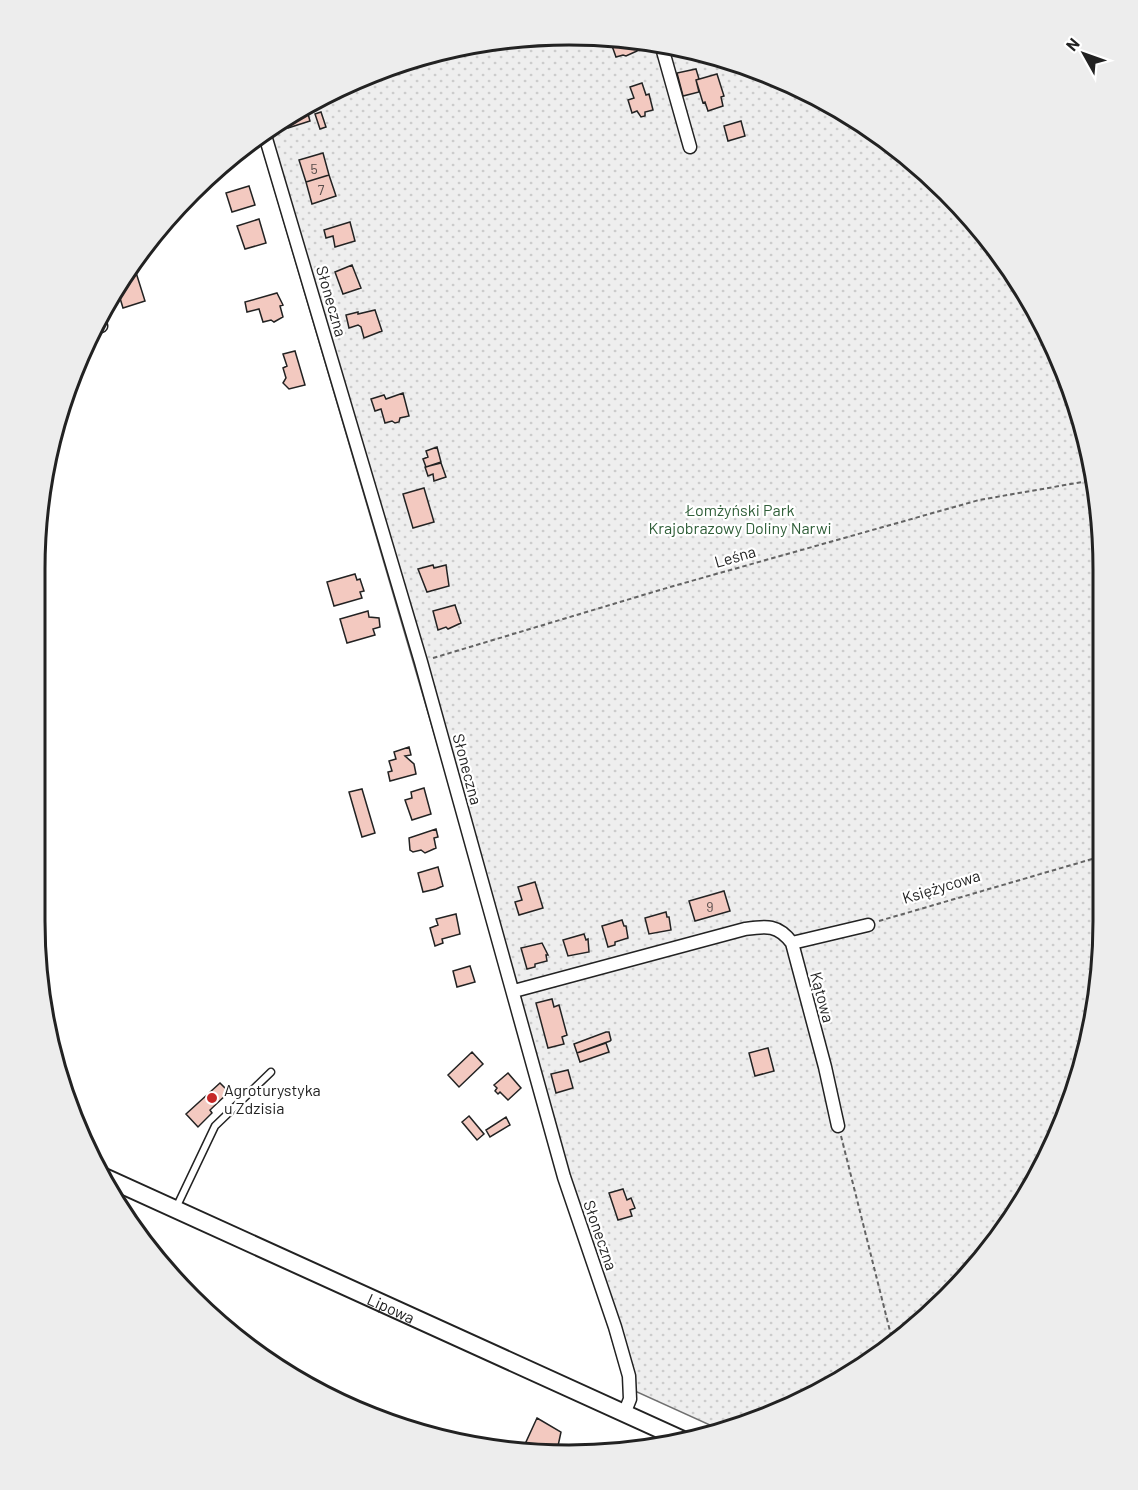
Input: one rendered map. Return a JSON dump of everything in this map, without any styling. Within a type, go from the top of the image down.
[{"type":"main road","name":"Lipowa","points":[[114,1180],[672,1435]]},
{"type":"street","points":[[664,54],[690,147]]},
{"type":"street","name":"Słoneczna","points":[[267,141],[422,662],[564,1177],[615,1327],[629,1376],[630,1399],[624,1413]]},
{"type":"street","points":[[514,991],[745,929],[765,926],[776,929],[785,934],[792,943],[868,925]]},
{"type":"street","name":"Kątowa","points":[[792,943],[838,1126]]},
{"type":"lane","points":[[176,1209],[215,1126],[271,1072]]},
{"type":"path","name":"Leśna","points":[[422,662],[714,575],[978,500],[1086,481]]},
{"type":"path","name":"Księżycowa","points":[[868,925],[1093,859]]},
{"type":"path","points":[[838,1126],[891,1335]]},
{"type":"green space","name":"Łomżyński Park Krajobrazowy Doliny Narwi","points":[[535,46],[603,46],[637,49],[705,63],[737,73],[770,85],[831,115],[888,153],[914,175],[940,198],[985,250],[1023,307],[1039,337],[1053,368],[1075,433],[1089,501],[1092,535],[1093,921],[1089,989],[1075,1057],[1065,1089],[1053,1122],[1023,1183],[985,1240],[940,1292],[888,1337],[860,1357],[801,1391],[770,1405],[710,1425],[626,1387],[261,145],[307,115],[337,99],[401,73],[467,55]]},
{"type":"building","points":[[612,47],[636,49],[637,51],[626,56],[616,57]]},
{"type":"building","points":[[696,69],[699,92],[683,96],[677,73]]},
{"type":"building","points":[[717,74],[724,96],[721,97],[723,106],[708,111],[696,80]]},
{"type":"building","points":[[642,83],[646,95],[649,94],[653,110],[645,112],[645,116],[641,117],[637,111],[632,113],[628,100],[634,98],[630,87]]},
{"type":"building","points":[[321,112],[326,127],[320,129],[315,114]]},
{"type":"building","points":[[308,114],[310,121],[288,127]]},
{"type":"building","points":[[741,121],[745,136],[728,141],[724,126]]},
{"type":"building","points":[[323,153],[329,175],[306,182],[299,160]]},
{"type":"building","points":[[329,175],[336,196],[312,204],[306,182]]},
{"type":"building","points":[[249,186],[255,205],[232,212],[226,193]]},
{"type":"building","points":[[259,219],[266,243],[245,249],[237,226]]},
{"type":"building","points":[[350,222],[355,241],[335,247],[333,236],[326,238],[324,230]]},
{"type":"building","points":[[352,265],[361,288],[343,294],[335,272]]},
{"type":"building","points":[[136,273],[145,301],[123,308],[120,299]]},
{"type":"building","points":[[277,293],[283,305],[280,306],[283,317],[274,322],[271,320],[263,322],[259,309],[247,312],[245,302]]},
{"type":"building","points":[[375,310],[382,331],[364,338],[361,327],[358,325],[349,328],[346,315]]},
{"type":"building","points":[[295,351],[305,385],[289,389],[283,383],[286,378],[283,368],[287,366],[283,354]]},
{"type":"building","points":[[403,393],[409,416],[400,418],[399,422],[385,423],[381,409],[375,411],[371,399],[384,395],[386,399]]},
{"type":"building","points":[[437,447],[441,462],[426,467],[423,459],[428,457],[426,451]]},
{"type":"building","points":[[441,463],[446,477],[434,481],[433,474],[428,476],[425,467]]},
{"type":"building","points":[[424,488],[434,522],[413,528],[403,494]]},
{"type":"building","points":[[433,565],[434,568],[446,565],[449,586],[427,592],[418,569]]},
{"type":"building","points":[[355,574],[357,580],[360,579],[364,591],[360,592],[362,598],[334,606],[327,582]]},
{"type":"building","points":[[455,605],[461,623],[448,629],[446,627],[438,630],[433,611]]},
{"type":"building","points":[[368,611],[369,617],[379,618],[380,627],[373,629],[375,635],[347,643],[340,619]]},
{"type":"building","points":[[409,747],[411,755],[405,756],[414,764],[416,774],[390,781],[388,772],[392,771],[389,761],[396,759],[394,752]]},
{"type":"building","points":[[424,788],[431,814],[412,820],[405,800],[412,798],[411,792]]},
{"type":"building","points":[[362,789],[375,833],[362,837],[349,792]]},
{"type":"building","points":[[436,829],[438,837],[434,838],[436,848],[425,853],[421,850],[413,852],[410,850],[409,838]]},
{"type":"building","points":[[438,867],[443,886],[423,892],[418,873]]},
{"type":"building","points":[[535,882],[543,908],[519,915],[515,902],[522,900],[518,887]]},
{"type":"building","points":[[724,891],[730,911],[695,921],[689,901]]},
{"type":"building","points":[[666,912],[671,930],[649,934],[645,918]]},
{"type":"building","points":[[456,914],[460,934],[442,939],[443,943],[435,946],[430,928],[438,925],[436,919]]},
{"type":"building","points":[[622,920],[626,926],[628,938],[608,947],[602,926]]},
{"type":"building","points":[[584,934],[586,940],[588,939],[589,952],[568,956],[563,940]]},
{"type":"building","points":[[542,943],[548,955],[546,955],[547,961],[527,969],[521,948]]},
{"type":"building","points":[[470,966],[475,982],[457,987],[453,971]]},
{"type":"building","points":[[552,999],[554,1007],[559,1005],[567,1035],[562,1037],[564,1044],[548,1048],[536,1003]]},
{"type":"building","points":[[609,1032],[610,1041],[577,1053],[574,1044]]},
{"type":"building","points":[[606,1043],[609,1052],[580,1062],[577,1053]]},
{"type":"building","points":[[768,1048],[774,1071],[755,1076],[749,1053]]},
{"type":"building","points":[[472,1052],[483,1064],[459,1087],[448,1075]]},
{"type":"building","points":[[568,1070],[573,1088],[556,1093],[551,1074]]},
{"type":"building","points":[[508,1073],[521,1088],[508,1100],[500,1092],[498,1094],[495,1091],[497,1088],[494,1085]]},
{"type":"building","points":[[220,1083],[229,1092],[210,1110],[212,1113],[198,1127],[186,1114]]},
{"type":"building","points":[[469,1116],[484,1134],[477,1140],[462,1122]]},
{"type":"building","points":[[506,1117],[510,1125],[490,1137],[486,1130]]},
{"type":"building","points":[[623,1189],[627,1200],[631,1198],[635,1208],[630,1210],[632,1216],[618,1220],[609,1193]]},
{"type":"building","points":[[537,1418],[561,1432],[558,1445],[526,1442]]},
{"type":"place","name":"Agroturystyka u Zdzisia","points":[[212,1098]]}]
